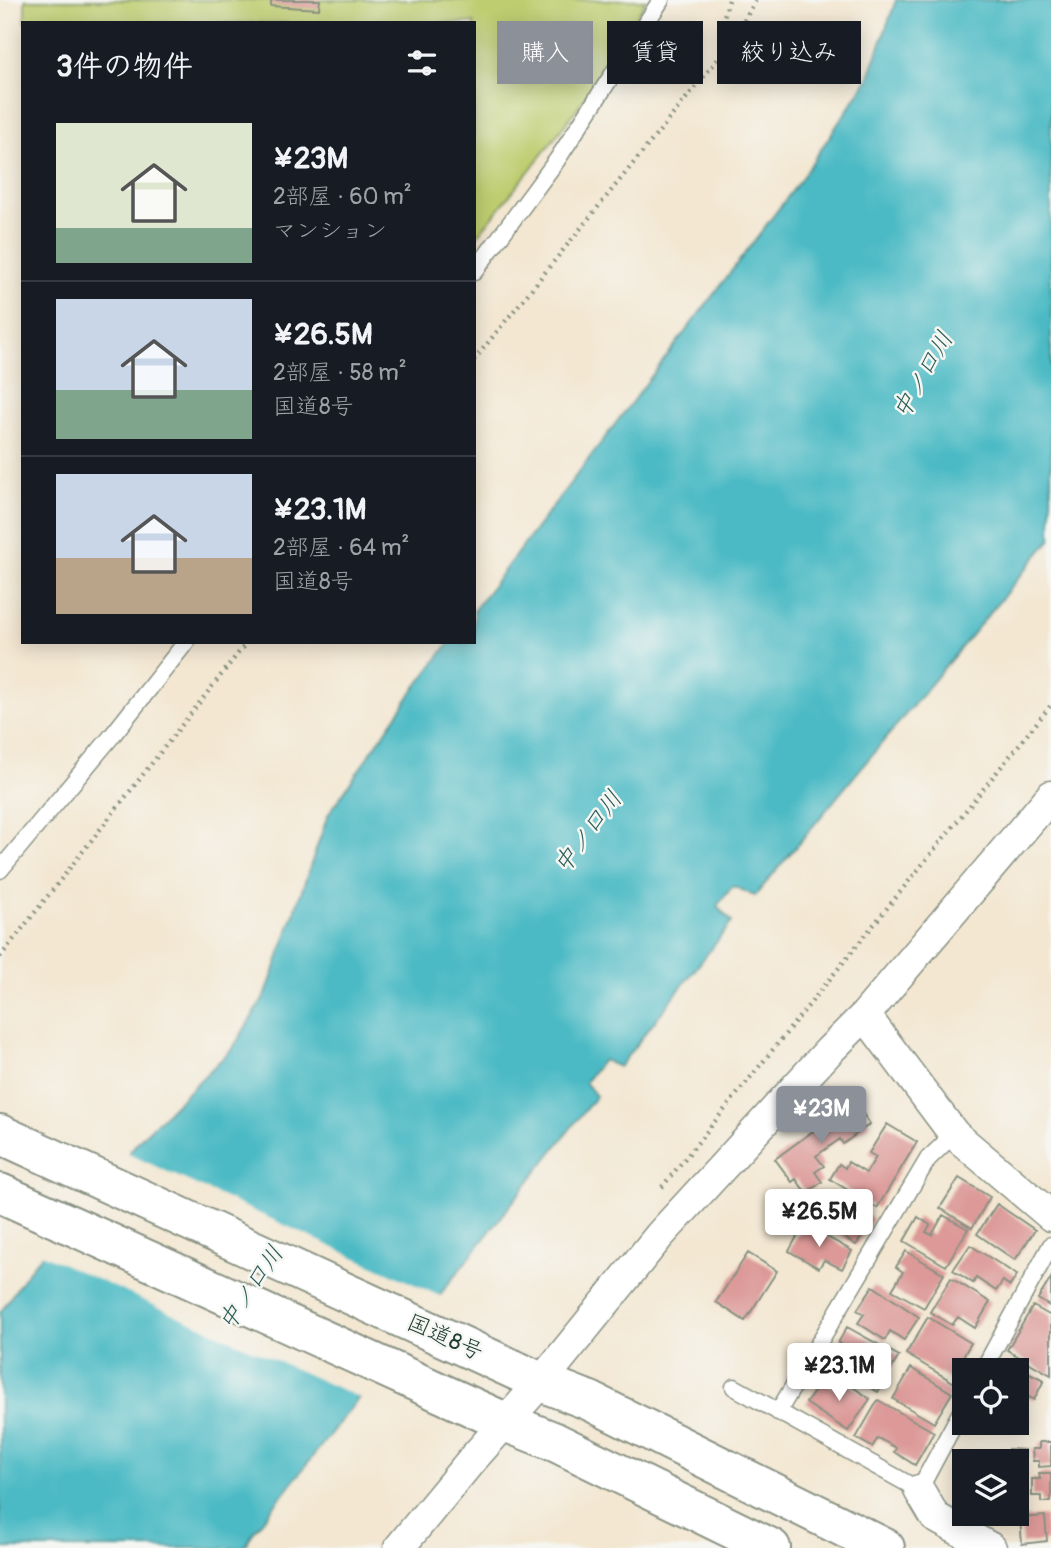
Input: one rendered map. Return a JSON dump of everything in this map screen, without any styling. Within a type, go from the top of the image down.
[{"type":"highway","name":"国道8号","points":[[0,1135],[541,1382],[590,1401],[885,1548]]},
{"type":"highway","points":[[0,1193],[505,1422],[555,1442],[771,1548]]},
{"type":"street","points":[[399,1548],[541,1382],[660,1235],[865,1014],[955,912],[1051,796]]},
{"type":"street","points":[[865,1014],[954,1134],[1051,1216]]},
{"type":"street","points":[[919,1490],[935,1517],[991,1548]]},
{"type":"lane","points":[[476,269],[557,160],[661,0]]},
{"type":"lane","points":[[0,870],[184,644]]},
{"type":"lane","points":[[778,1412],[929,1159],[954,1134]]},
{"type":"lane","points":[[990,1358],[1051,1245]]},
{"type":"lane","points":[[734,1387],[919,1490],[952,1428]]},
{"type":"path","points":[[723,21],[729,0]]},
{"type":"path","points":[[744,21],[756,0]]},
{"type":"path","points":[[476,358],[717,60]]},
{"type":"path","points":[[0,957],[245,644]]},
{"type":"path","points":[[660,1235],[656,1213],[659,1193],[666,1180],[1051,705]]},
{"type":"green space","points":[[25,0],[646,0],[634,21],[607,21],[607,64],[587,94],[543,153],[476,237],[476,21],[25,21]]},
{"type":"water","name":"中ノ口川","points":[[896,0],[1051,0],[1051,539],[755,896],[733,886],[717,906],[732,922],[619,1067],[603,1060],[585,1082],[596,1096],[243,1548],[0,1548],[0,1313],[29,1270],[143,1136],[233,1048],[266,994],[328,815],[448,644],[476,644],[476,607],[799,182],[868,79]]},
{"type":"pier","points":[[124,1152],[442,1297],[362,1399],[39,1253]]},
{"type":"building","points":[[271,0],[320,0],[319,9],[271,6]]},
{"type":"building","points":[[854,1101],[870,1124],[843,1144],[840,1139],[816,1156],[824,1166],[815,1172],[822,1182],[806,1193],[796,1179],[792,1182],[775,1159]]},
{"type":"building","points":[[887,1124],[917,1142],[877,1208],[830,1179],[839,1164],[845,1168],[848,1162],[866,1173],[876,1157],[869,1153]]},
{"type":"building","points":[[959,1178],[990,1197],[972,1228],[940,1208]]},
{"type":"building","points":[[831,1192],[873,1219],[856,1245],[833,1230],[837,1224],[818,1212]]},
{"type":"building","points":[[997,1204],[1035,1230],[1015,1260],[977,1234]]},
{"type":"building","points":[[943,1215],[968,1229],[946,1266],[904,1241],[918,1217],[930,1225],[926,1232],[932,1235]]},
{"type":"building","points":[[804,1224],[852,1251],[842,1269],[824,1260],[819,1268],[789,1251]]},
{"type":"building","points":[[970,1245],[1017,1275],[1010,1286],[1003,1281],[996,1291],[976,1278],[973,1283],[953,1270]]},
{"type":"building","points":[[906,1251],[944,1274],[924,1308],[892,1290],[903,1272],[896,1267]]},
{"type":"building","points":[[748,1253],[777,1271],[745,1321],[716,1302]]},
{"type":"building","points":[[951,1278],[990,1302],[975,1328],[958,1317],[952,1325],[930,1312]]},
{"type":"building","points":[[1051,1278],[1051,1307],[1038,1299]]},
{"type":"building","points":[[873,1286],[919,1317],[904,1340],[890,1331],[885,1340],[858,1323],[864,1314],[857,1310]]},
{"type":"building","points":[[1033,1306],[1051,1316],[1051,1375],[1029,1362],[1029,1358],[1021,1358],[1007,1350]]},
{"type":"building","points":[[928,1317],[971,1343],[962,1358],[952,1358],[952,1381],[906,1354]]},
{"type":"building","points":[[847,1327],[899,1356],[878,1392],[847,1375],[853,1363],[847,1360],[852,1350],[838,1343]]},
{"type":"building","points":[[911,1368],[952,1393],[934,1423],[893,1399]]},
{"type":"building","points":[[1029,1373],[1044,1380],[1034,1400],[1029,1397]]},
{"type":"building","points":[[840,1378],[870,1399],[848,1431],[806,1403],[822,1381],[834,1388]]},
{"type":"building","points":[[878,1400],[934,1432],[915,1465],[894,1452],[896,1448],[878,1438],[872,1447],[856,1438]]},
{"type":"building","points":[[1039,1442],[1051,1442],[1051,1466],[1039,1467],[1039,1461],[1033,1461],[1032,1449],[1039,1449]]},
{"type":"building","points":[[1039,1473],[1051,1473],[1051,1502],[1041,1502],[1041,1496],[1032,1496],[1032,1479],[1040,1479]]},
{"type":"building","points":[[1045,1516],[1047,1541],[1022,1544],[1021,1526],[1029,1526],[1029,1517]]}]
